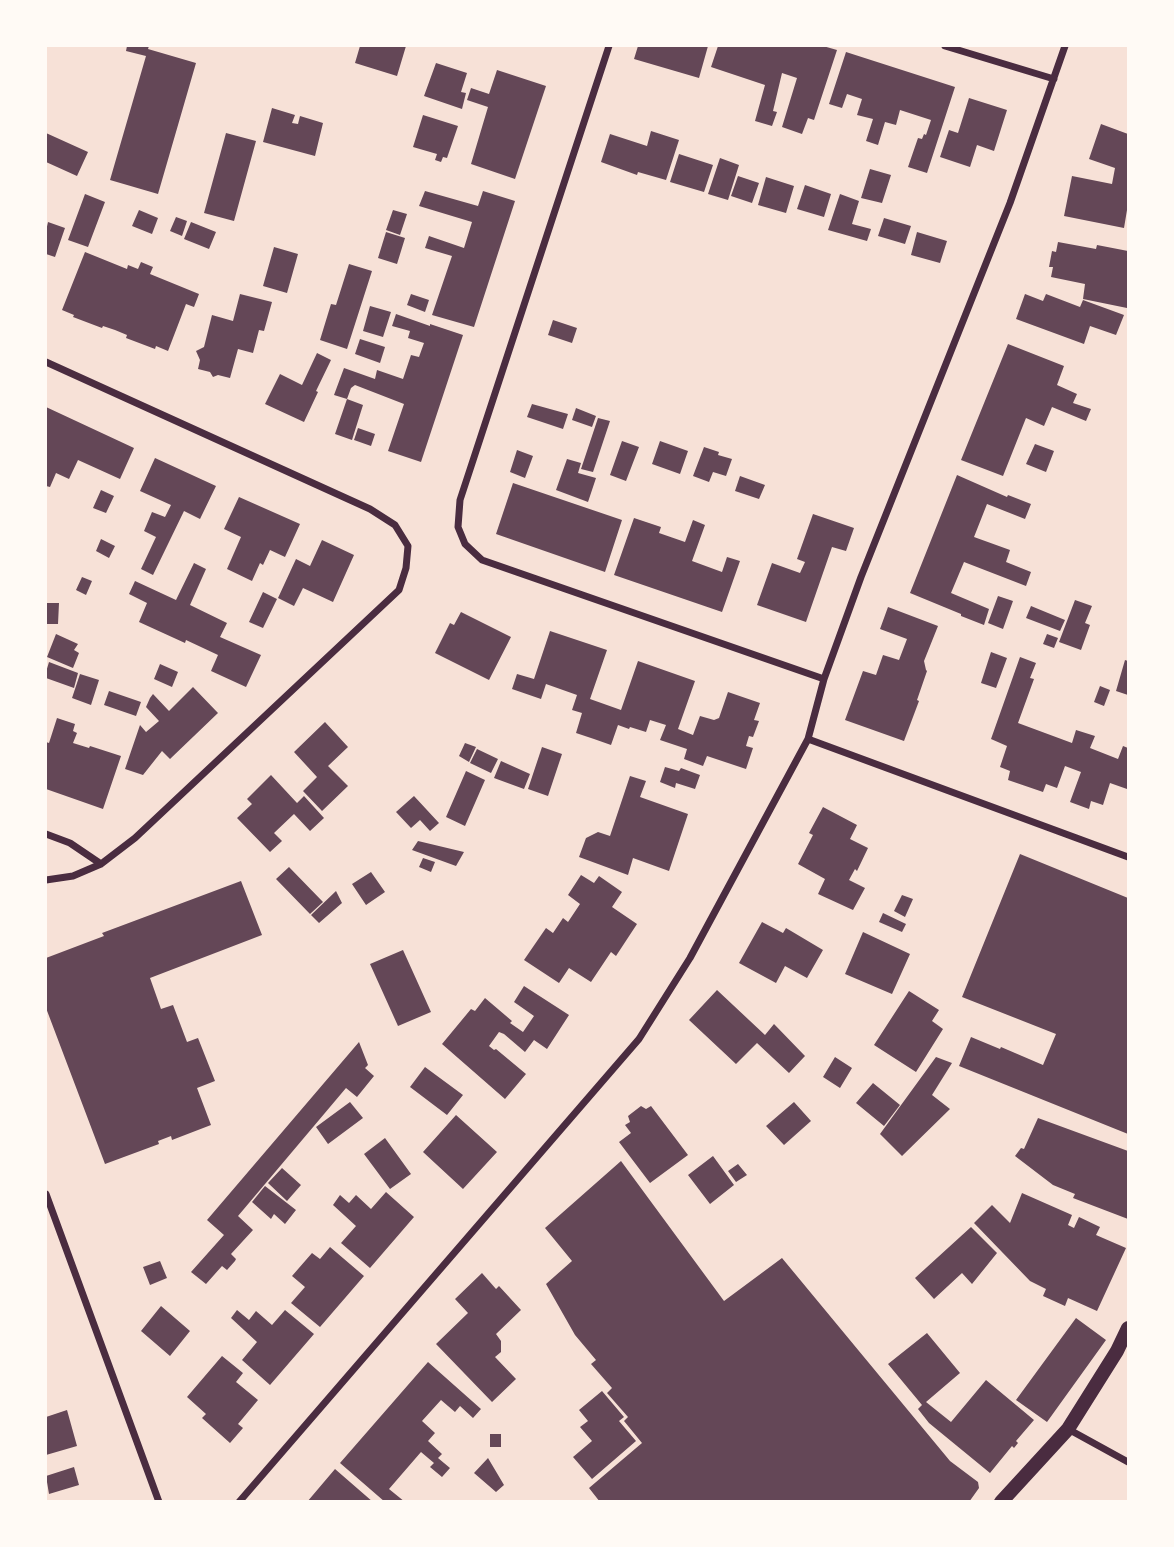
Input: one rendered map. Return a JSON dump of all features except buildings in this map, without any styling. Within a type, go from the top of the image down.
[{"type":"main road","points":[[1001,1502],[1068,1429],[1129,1328]]},
{"type":"street","points":[[609,46],[460,499],[458,527],[466,544],[482,560],[824,679]]},
{"type":"street","points":[[945,46],[1054,79]]},
{"type":"street","points":[[239,1502],[639,1039],[690,958],[808,739],[824,679],[861,577],[1010,203],[1065,46]]},
{"type":"street","points":[[46,362],[370,509],[395,525],[408,546],[406,568],[399,590],[135,838],[100,864],[73,876],[46,880]]},
{"type":"street","points":[[808,739],[1129,857]]},
{"type":"street","points":[[46,834],[70,843],[100,864]]},
{"type":"street","points":[[46,1194],[159,1502]]},
{"type":"street","points":[[1068,1429],[1129,1462]]}]
